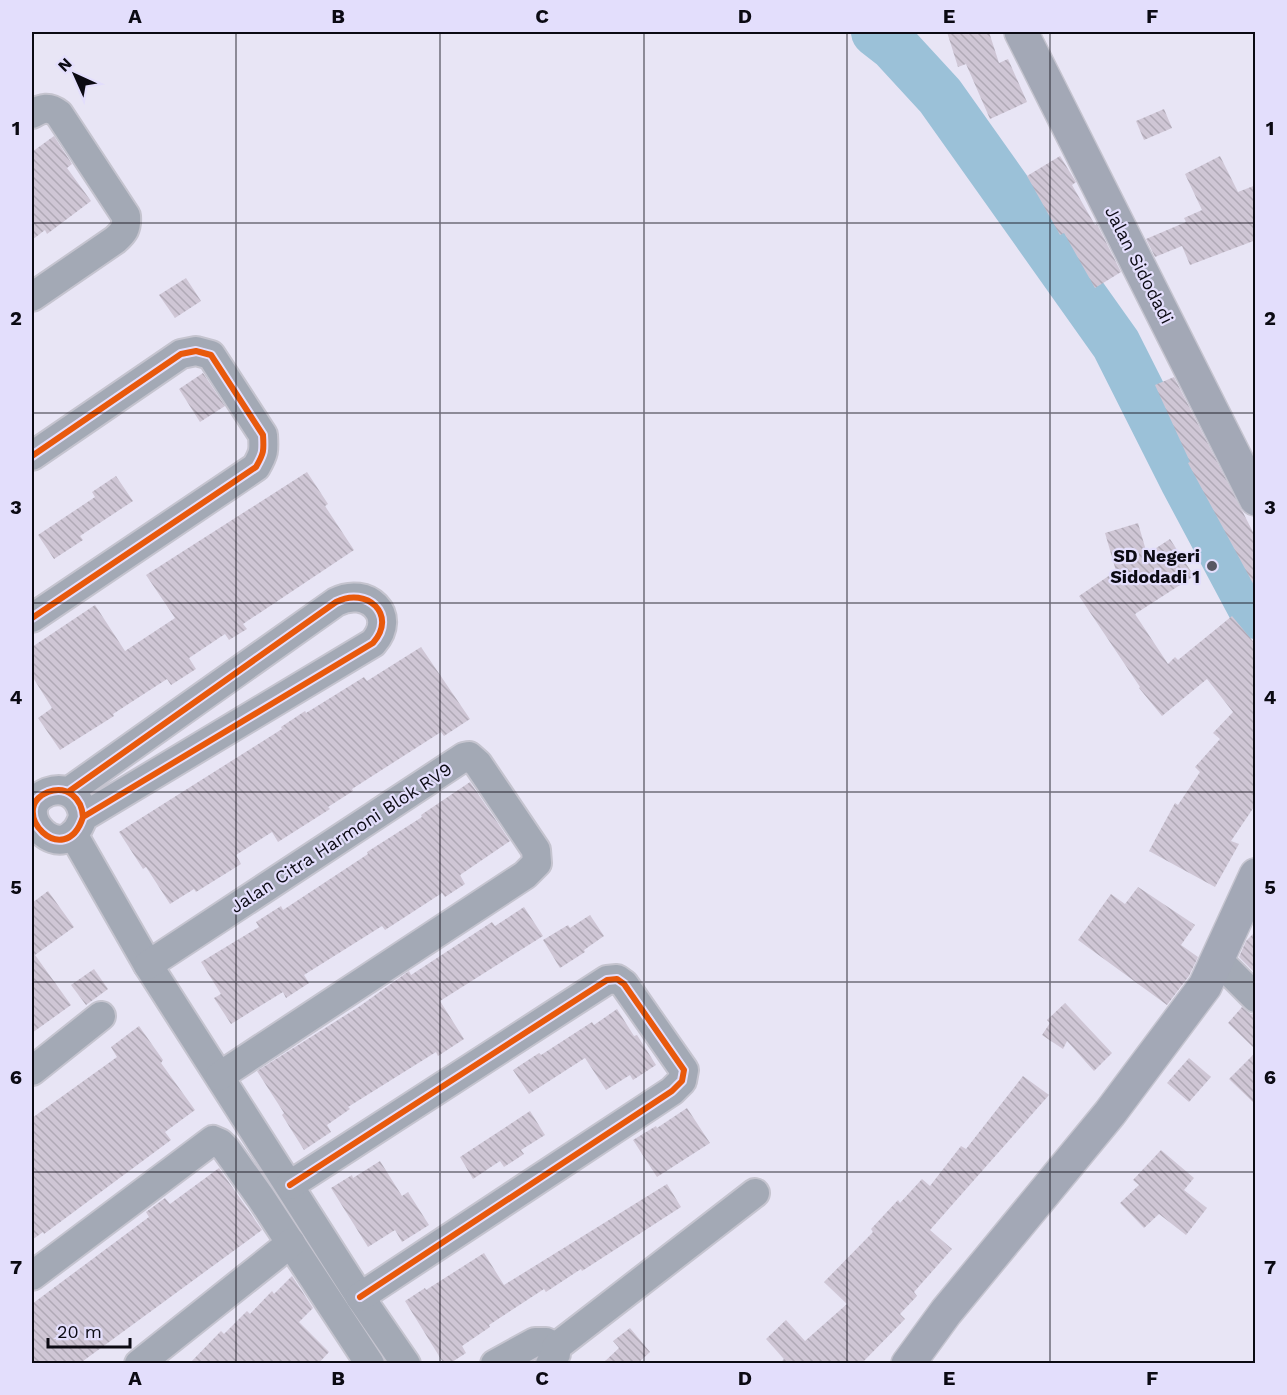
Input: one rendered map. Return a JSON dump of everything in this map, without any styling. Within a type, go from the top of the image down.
[{"type":"street","name":"Jalan Sidodadi","points":[[1021,32],[1256,499]]},
{"type":"street","points":[[32,114],[43,108],[50,108],[59,114],[126,216],[126,224],[123,233],[115,240],[32,297]]},
{"type":"street","points":[[32,456],[181,354],[196,351],[211,355],[262,435],[264,449],[264,455],[256,467],[32,618]]},
{"type":"street","points":[[355,596],[373,604],[381,615],[383,625],[381,634],[373,643],[60,836],[42,834],[35,824],[42,798],[336,602],[355,596]]},
{"type":"street","name":"Jalan Citra Harmoni Blok RV9","points":[[148,965],[464,757],[469,756],[478,764],[536,850],[537,863],[525,875],[220,1076]]},
{"type":"street","points":[[42,798],[80,802],[60,836]]},
{"type":"street","points":[[60,836],[148,965],[360,1297],[406,1364]]},
{"type":"street","points":[[908,1364],[946,1312],[1110,1113],[1204,986],[1256,875]]},
{"type":"street","points":[[1217,959],[1256,998]]},
{"type":"street","points":[[290,1185],[599,984],[612,978],[624,984],[684,1070],[682,1081],[672,1091],[360,1297]]},
{"type":"street","points":[[32,1071],[101,1016]]},
{"type":"street","points":[[32,1276],[213,1140],[226,1149],[291,1244],[363,1361]]},
{"type":"street","points":[[495,1364],[535,1342],[546,1342],[553,1355],[755,1193]]},
{"type":"street","points":[[139,1364],[291,1244]]},
{"type":"building","points":[[947,32],[989,32],[999,63],[1008,59],[1027,102],[990,119],[966,64],[958,67]]},
{"type":"building","points":[[1164,109],[1172,128],[1144,140],[1136,121]]},
{"type":"building","points":[[54,136],[72,164],[67,168],[91,201],[47,234],[45,230],[32,240],[32,152]]},
{"type":"building","points":[[1060,156],[1076,182],[1072,185],[1095,225],[1097,224],[1121,272],[1095,288],[1064,233],[1060,235],[1027,176]]},
{"type":"building","points":[[1220,156],[1238,192],[1256,185],[1256,240],[1190,265],[1182,246],[1155,257],[1146,239],[1186,222],[1184,218],[1202,210],[1185,174]]},
{"type":"building","points":[[186,278],[201,301],[175,318],[159,295]]},
{"type":"building","points":[[203,373],[225,406],[200,422],[179,389]]},
{"type":"building","points":[[1174,377],[1256,538],[1256,589],[1188,463],[1190,462],[1155,385]]},
{"type":"building","points":[[307,472],[328,504],[325,506],[354,550],[243,624],[247,629],[229,640],[225,634],[189,658],[196,669],[171,685],[167,679],[60,750],[38,718],[52,708],[32,676],[32,647],[95,605],[125,651],[175,618],[146,575]]},
{"type":"building","points":[[116,476],[133,501],[80,536],[83,540],[54,559],[38,535],[95,497],[92,492]]},
{"type":"building","points":[[1138,523],[1147,554],[1170,539],[1194,576],[1135,614],[1168,664],[1175,657],[1178,660],[1232,616],[1256,645],[1256,804],[1231,841],[1239,844],[1215,887],[1149,851],[1175,803],[1178,805],[1200,772],[1195,767],[1220,739],[1213,733],[1233,712],[1207,679],[1162,716],[1139,688],[1079,596],[1116,571],[1105,533]]},
{"type":"building","points":[[421,647],[470,719],[444,736],[441,732],[352,789],[353,791],[328,807],[330,809],[278,842],[272,832],[236,855],[241,864],[196,892],[194,889],[170,904],[146,867],[143,869],[119,832],[282,729],[281,727],[305,711],[306,713],[364,677],[367,681]]},
{"type":"building","points":[[470,782],[510,841],[460,875],[465,884],[445,897],[442,893],[385,930],[382,926],[304,975],[309,983],[286,998],[283,992],[231,1024],[214,998],[221,994],[201,962],[259,927],[256,922],[281,906],[283,910],[368,854],[367,852],[422,817],[421,815]]},
{"type":"building","points":[[1138,887],[1195,925],[1181,945],[1198,957],[1189,976],[1167,1005],[1078,940],[1111,894],[1125,904]]},
{"type":"building","points":[[48,891],[74,927],[35,955],[71,1005],[32,1033],[32,903]]},
{"type":"building","points":[[524,907],[543,936],[440,1001],[464,1039],[438,1056],[436,1052],[348,1107],[350,1109],[327,1125],[331,1132],[304,1150],[257,1071],[360,1006],[409,971],[411,975],[492,922],[495,926]]},
{"type":"building","points":[[590,915],[604,936],[560,968],[543,940],[568,925],[570,928]]},
{"type":"building","points":[[1256,931],[1256,974],[1239,957],[1246,941]]},
{"type":"building","points":[[94,969],[108,989],[86,1005],[71,985]]},
{"type":"building","points":[[1065,1003],[1112,1053],[1094,1071],[1067,1041],[1063,1049],[1042,1035],[1050,1023],[1047,1020]]},
{"type":"building","points":[[1242,1007],[1251,1014],[1256,1014],[1256,1050],[1228,1023]]},
{"type":"building","points":[[617,1009],[656,1065],[633,1080],[630,1075],[606,1090],[585,1058],[529,1094],[513,1070],[592,1022],[594,1025]]},
{"type":"building","points":[[139,1026],[163,1060],[161,1063],[195,1110],[165,1132],[171,1140],[44,1234],[43,1232],[32,1240],[32,1118],[117,1057],[111,1047]]},
{"type":"building","points":[[1256,1052],[1256,1105],[1229,1079]]},
{"type":"building","points":[[1189,1058],[1211,1077],[1189,1102],[1167,1083]]},
{"type":"building","points":[[1023,1076],[1049,1095],[930,1230],[952,1249],[914,1292],[917,1296],[900,1314],[905,1319],[861,1364],[779,1364],[784,1359],[766,1339],[786,1320],[805,1341],[847,1304],[824,1282],[873,1232],[871,1229],[898,1200],[900,1203],[922,1179],[930,1186],[961,1146],[966,1149]]},
{"type":"building","points":[[687,1108],[710,1143],[657,1177],[633,1140],[656,1126],[657,1128]]},
{"type":"building","points":[[530,1111],[545,1135],[521,1150],[524,1154],[504,1167],[500,1161],[473,1179],[460,1157]]},
{"type":"building","points":[[1161,1150],[1194,1178],[1184,1190],[1207,1208],[1186,1235],[1159,1214],[1144,1228],[1120,1203],[1139,1185],[1133,1180]]},
{"type":"building","points":[[380,1161],[402,1196],[408,1192],[429,1225],[402,1242],[395,1230],[368,1247],[331,1188],[352,1175],[353,1178]]},
{"type":"building","points":[[219,1168],[262,1230],[79,1364],[32,1364],[32,1304],[149,1217],[146,1212],[165,1198],[170,1204]]},
{"type":"building","points":[[667,1184],[681,1207],[582,1271],[581,1269],[546,1292],[544,1289],[489,1325],[490,1327],[462,1346],[466,1353],[449,1364],[444,1364],[405,1301],[484,1253],[504,1285]]},
{"type":"building","points":[[292,1276],[313,1308],[299,1322],[329,1352],[318,1364],[189,1364],[221,1331],[224,1334],[247,1311],[250,1314],[272,1291],[274,1294]]},
{"type":"building","points":[[630,1328],[650,1352],[637,1364],[602,1364],[619,1348],[613,1341]]},
{"type":"waterway","points":[[876,32],[894,46],[940,96],[1116,344],[1185,481],[1256,614]]},
{"type":"cycle path","points":[[32,456],[181,354],[196,351],[211,355],[263,435],[263,452],[256,467],[32,618]]},
{"type":"cycle path","points":[[68,792],[336,602],[358,598],[376,606],[382,623],[380,633],[373,643],[83,817],[75,833],[64,839],[53,838],[35,823],[33,811],[36,801],[48,792],[62,790],[77,799],[83,817]]},
{"type":"cycle path","points":[[290,1185],[607,980],[617,979],[624,984],[684,1070],[682,1081],[672,1091],[360,1297]]},
{"type":"place","name":"SD Negeri Sidodadi 1","points":[[1212,566]]}]
